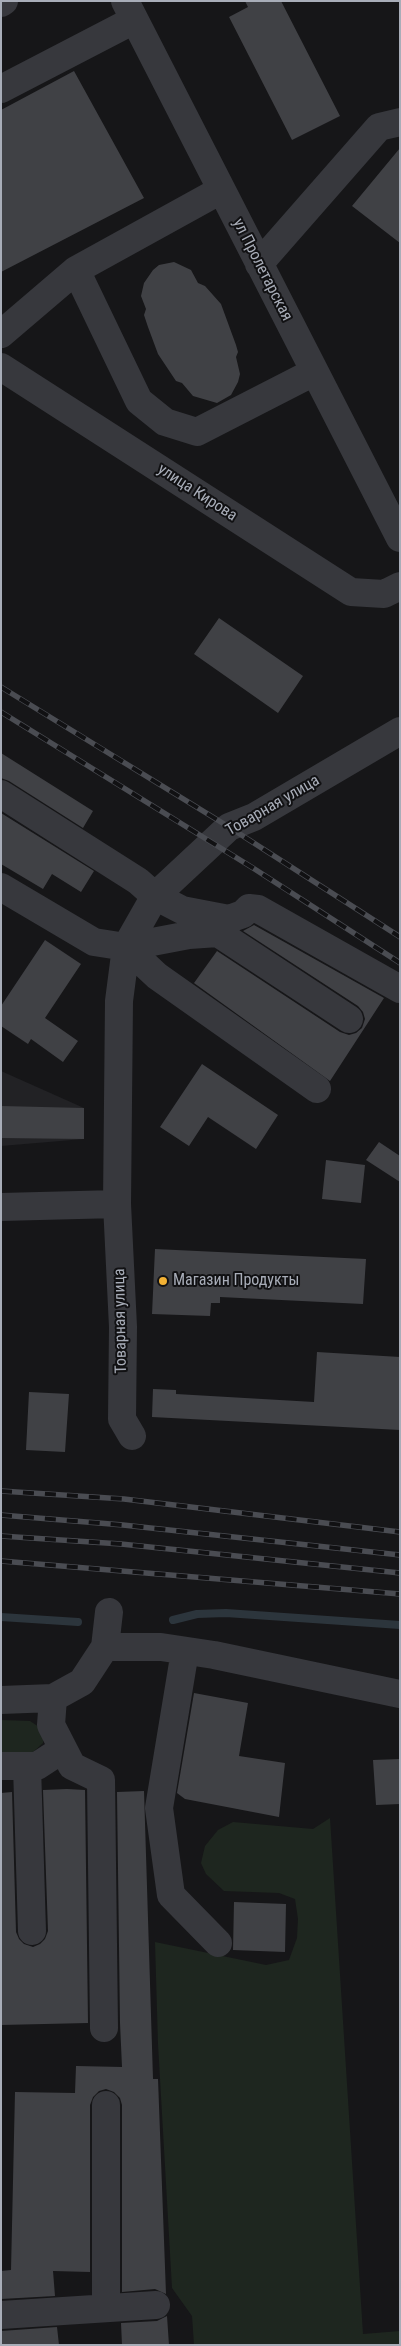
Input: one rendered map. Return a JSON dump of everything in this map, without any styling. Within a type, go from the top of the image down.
[{"type":"street","points":[[1,89],[130,11]]},
{"type":"street","name":"ул Пролетарская","points":[[130,11],[400,538]]},
{"type":"street","points":[[259,264],[379,127],[400,122]]},
{"type":"street","points":[[1,334],[76,270],[221,190]]},
{"type":"street","points":[[76,270],[139,401],[165,422],[198,432],[314,372]]},
{"type":"street","name":"улица Кирова","points":[[1,367],[350,592],[384,594],[400,586]]},
{"type":"street","name":"Товарная улица","points":[[132,1436],[122,1419],[123,1327],[117,1204],[118,1001],[126,947],[155,896],[229,827],[254,817],[400,731]]},
{"type":"street","points":[[1,794],[138,881],[155,896],[182,910],[230,919],[243,914],[249,908],[258,908],[400,989]]},
{"type":"street","points":[[1,887],[94,942],[126,947],[190,935],[218,933],[349,1019]]},
{"type":"street","points":[[126,947],[157,976],[317,1089]]},
{"type":"street","points":[[1,1207],[117,1204]]},
{"type":"street","points":[[1,1700],[53,1698],[82,1682],[105,1647],[109,1612]]},
{"type":"street","points":[[105,1647],[161,1647],[400,1694]]},
{"type":"street","points":[[186,1651],[159,1808],[171,1895],[218,1943]]},
{"type":"street","points":[[53,1698],[51,1725],[72,1766],[101,1780],[104,2028]]},
{"type":"street","points":[[32,1931],[14,1766],[38,1766],[64,1749]]},
{"type":"street","points":[[106,2106],[106,2308]]},
{"type":"street","points":[[1,2315],[156,2305]]},
{"type":"shaded area","points":[[1,1071],[84,1108],[84,1139],[1,1146]]},
{"type":"shaded area","points":[[1,1720],[30,1721],[44,1733],[43,1743],[32,1753],[1,1752]]},
{"type":"shaded area","points":[[330,1818],[363,2334],[400,2331],[400,2345],[194,2345],[192,2316],[172,2288],[158,2044],[155,1942],[266,1965],[289,1960],[297,1938],[298,1919],[295,1899],[279,1893],[224,1891],[206,1874],[201,1863],[205,1846],[218,1830],[233,1822],[313,1829]]},
{"type":"building","points":[[245,1],[281,1],[340,116],[292,140],[229,17],[248,7]]},
{"type":"building","points":[[74,71],[144,198],[1,272],[1,110]]},
{"type":"building","points":[[400,148],[400,243],[352,206]]},
{"type":"building","points":[[174,262],[191,270],[198,283],[205,286],[221,304],[236,345],[238,352],[236,357],[240,374],[238,382],[231,395],[217,403],[193,396],[182,383],[176,381],[158,354],[144,315],[146,309],[141,296],[144,283],[159,265]]},
{"type":"building","points":[[219,618],[303,676],[278,713],[194,654]]},
{"type":"building","points":[[1,753],[93,811],[83,828],[9,781],[1,778]]},
{"type":"building","points":[[1,813],[94,871],[81,892],[52,874],[43,889],[1,864]]},
{"type":"building","points":[[254,925],[384,998],[330,1081],[194,983],[217,951],[340,1032],[349,1035],[356,1033],[362,1028],[365,1019],[363,1012],[358,1006],[243,931]]},
{"type":"building","points":[[45,940],[81,964],[45,1018],[78,1041],[63,1062],[31,1039],[28,1044],[1,1026],[1,1006]]},
{"type":"building","points":[[202,1064],[278,1115],[256,1149],[208,1117],[189,1146],[160,1127]]},
{"type":"building","points":[[1,1106],[84,1108],[84,1139],[1,1138]]},
{"type":"building","points":[[379,1142],[400,1156],[400,1182],[366,1160]]},
{"type":"building","points":[[326,1160],[365,1165],[361,1203],[322,1199]]},
{"type":"building","points":[[155,1249],[366,1259],[363,1304],[220,1297],[220,1303],[211,1303],[210,1316],[152,1314]]},
{"type":"building","points":[[317,1352],[400,1357],[400,1430],[152,1417],[153,1389],[176,1390],[176,1394],[314,1402]]},
{"type":"building","points":[[29,1392],[69,1394],[65,1452],[26,1450]]},
{"type":"building","points":[[194,1693],[248,1703],[239,1756],[285,1763],[279,1817],[185,1799],[177,1793]]},
{"type":"building","points":[[400,1759],[400,1804],[376,1805],[373,1760]]},
{"type":"building","points":[[43,1790],[85,1790],[88,2023],[1,2025],[1,1793],[12,1792],[16,1932],[24,1944],[33,1947],[45,1939],[48,1931]]},
{"type":"building","points":[[144,1791],[153,2079],[158,2079],[166,2294],[155,2289],[122,2292],[122,2105],[120,2098],[114,2092],[106,2089],[99,2091],[93,2097],[90,2105],[90,2272],[53,2271],[55,2296],[1,2299],[1,2271],[11,2270],[15,2092],[75,2093],[76,2066],[122,2067],[117,1792]]},
{"type":"building","points":[[234,1902],[286,1904],[285,1952],[233,1950]]},
{"type":"building","points":[[167,2316],[169,2345],[122,2345],[121,2323],[157,2321]]},
{"type":"building","points":[[57,2327],[59,2345],[1,2345],[1,2331]]},
{"type":"waterway","points":[[173,1620],[197,1614],[226,1613],[400,1625]]},
{"type":"waterway","points":[[1,1617],[78,1622]]},
{"type":"railway","points":[[1,687],[229,827],[400,937]]},
{"type":"railway","points":[[1,712],[253,868],[400,963]]},
{"type":"railway","points":[[1,1491],[124,1499],[400,1532]]},
{"type":"railway","points":[[1,1515],[123,1525],[400,1555]]},
{"type":"railway","points":[[1,1536],[121,1544],[400,1573]]},
{"type":"railway","points":[[1,1561],[400,1594]]},
{"type":"place","name":"Магазин Продукты","points":[[163,1281]]}]
